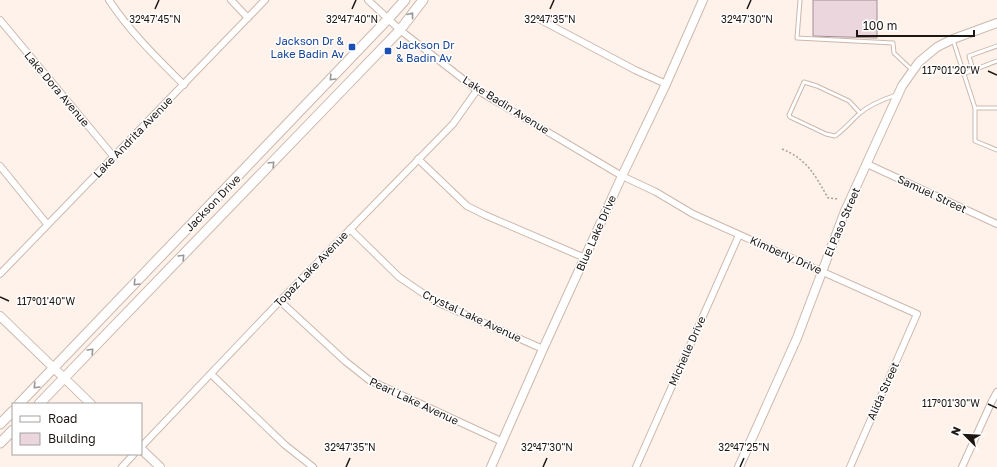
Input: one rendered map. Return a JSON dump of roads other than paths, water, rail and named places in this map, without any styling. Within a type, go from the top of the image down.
[{"type":"main road","name":"Jackson Drive","points":[[20,403],[405,0]]},
{"type":"main road","name":"Jackson Drive","points":[[40,403],[400,30],[423,0]]},
{"type":"main road","points":[[0,424],[12,412]]},
{"type":"main road","points":[[0,443],[12,431]]},
{"type":"street","points":[[109,0],[152,54],[184,85]]},
{"type":"street","points":[[231,0],[248,18]]},
{"type":"street","name":"Lake Andrita Avenue","points":[[0,274],[265,0]]},
{"type":"street","name":"Lake Badin Avenue","points":[[368,0],[400,30],[477,90],[622,176],[656,192]]},
{"type":"street","name":"Blue Lake Drive","points":[[491,467],[622,176],[666,84],[701,1]]},
{"type":"street","points":[[539,19],[635,70],[666,84]]},
{"type":"street","name":"Lake Dora Avenue","points":[[0,20],[114,157]]},
{"type":"street","name":"El Paso Street","points":[[739,467],[797,338],[845,211],[902,86],[919,62],[937,47],[953,39],[997,23]]},
{"type":"street","name":"Topaz Lake Avenue","points":[[142,447],[280,301],[453,124],[477,90]]},
{"type":"street","points":[[418,159],[467,206],[585,258]]},
{"type":"street","name":"Samuel Street","points":[[867,164],[997,224]]},
{"type":"street","points":[[0,166],[47,224]]},
{"type":"street","name":"Kimberly Drive","points":[[656,192],[693,214],[917,314]]},
{"type":"street","name":"Crystal Lake Avenue","points":[[350,229],[399,277],[424,294],[439,303],[543,349]]},
{"type":"street","name":"Michelle Drive","points":[[636,467],[739,235]]},
{"type":"street","name":"Pearl Lake Avenue","points":[[280,301],[344,361],[369,380],[502,442]]},
{"type":"street","name":"Alida Street","points":[[850,467],[917,314]]},
{"type":"street","points":[[0,316],[90,403]]},
{"type":"street","points":[[211,374],[285,446],[313,467]]},
{"type":"street","points":[[962,467],[997,392]]},
{"type":"street","points":[[142,449],[160,467]]},
{"type":"street","points":[[122,467],[133,455]]},
{"type":"lane","points":[[800,0],[797,38],[893,43],[894,53],[913,71]]},
{"type":"lane","points":[[953,39],[975,108],[975,141],[997,150]]},
{"type":"lane","points":[[973,70],[969,56],[997,46]]},
{"type":"lane","points":[[963,74],[997,61]]},
{"type":"lane","points":[[860,113],[849,101],[817,86],[804,82],[789,115],[790,117],[826,134],[835,136],[846,129],[860,113],[884,99],[898,95]]},
{"type":"lane","points":[[975,108],[997,108]]},
{"type":"place","name":"Jackson Dr & Lake Badin Av","points":[[352,47]]},
{"type":"place","name":"Jackson Dr & Badin Av","points":[[388,51]]}]
